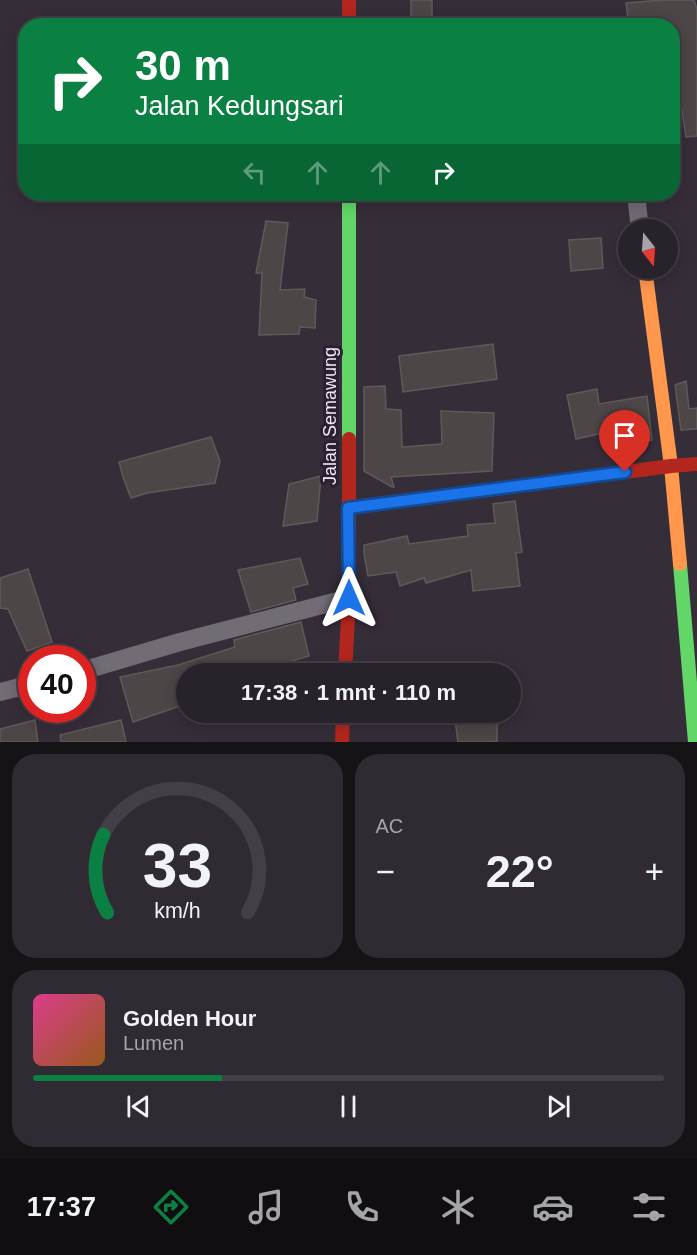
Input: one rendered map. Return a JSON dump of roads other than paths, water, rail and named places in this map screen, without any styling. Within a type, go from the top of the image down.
[{"type":"street","points":[[349,0],[349,18]]},
{"type":"street","name":"Jalan Semawung","points":[[346,663],[349,598],[349,201]]},
{"type":"street","points":[[637,201],[639,219]]},
{"type":"street","points":[[646,279],[671,466],[695,742]]},
{"type":"street","points":[[348,508],[697,464]]},
{"type":"street","points":[[96,667],[180,642],[349,598]]},
{"type":"street","points":[[0,692],[18,688]]},
{"type":"street","points":[[342,742],[343,723]]}]
